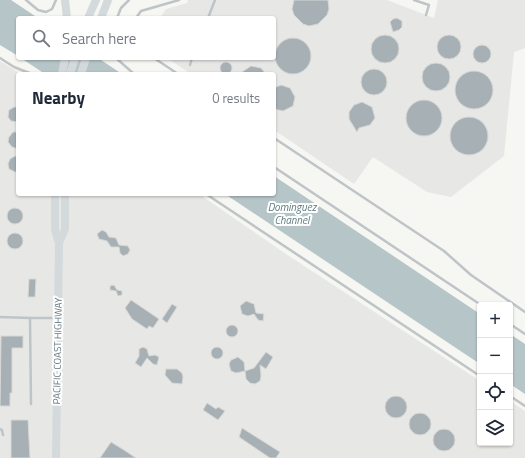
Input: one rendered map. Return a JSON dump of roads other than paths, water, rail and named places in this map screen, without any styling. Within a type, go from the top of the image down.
[{"type":"highway","points":[[65,0],[67,16]]},
{"type":"highway","points":[[89,16],[96,0]]},
{"type":"highway","points":[[102,16],[108,0]]},
{"type":"highway","points":[[105,9],[114,0]]},
{"type":"highway","points":[[62,72],[65,60]]},
{"type":"highway","points":[[70,72],[74,60]]},
{"type":"highway","points":[[82,72],[85,60]]},
{"type":"highway","name":"PACIFIC COAST HIGHWAY","points":[[55,196],[55,230],[59,243],[56,458]]},
{"type":"highway","name":"PACIFIC COAST HIGHWAY","points":[[59,243],[64,229],[65,196]]},
{"type":"lane","points":[[26,0],[38,10],[46,12],[52,9],[56,0]]},
{"type":"lane","points":[[118,16],[120,8],[129,0]]},
{"type":"lane","points":[[137,16],[141,11],[179,0]]},
{"type":"lane","points":[[209,16],[215,0]]},
{"type":"lane","points":[[414,0],[428,5],[426,15]]},
{"type":"lane","points":[[0,58],[14,67],[27,72]]},
{"type":"lane","points":[[118,60],[132,72]]},
{"type":"lane","points":[[157,60],[175,72]]},
{"type":"lane","points":[[190,65],[191,60]]},
{"type":"lane","points":[[276,139],[444,251],[471,275],[525,312]]},
{"type":"lane","points":[[276,168],[477,302]]},
{"type":"lane","points":[[209,196],[477,374]]},
{"type":"lane","points":[[0,317],[58,318]]},
{"type":"lane","points":[[30,318],[31,404]]},
{"type":"lane","points":[[513,326],[525,334]]},
{"type":"lane","points":[[513,398],[525,406]]},
{"type":"lane","points":[[0,429],[2,430],[3,435]]},
{"type":"water","points":[[0,0],[11,0],[35,16],[16,16],[16,55],[0,45]]},
{"type":"water","points":[[24,60],[101,60],[119,72],[42,72]]},
{"type":"water","name":"Dominguez Channel","points":[[276,177],[477,312],[477,362],[228,196],[276,196]]},
{"type":"water","points":[[513,336],[525,344],[525,394],[513,386]]}]
